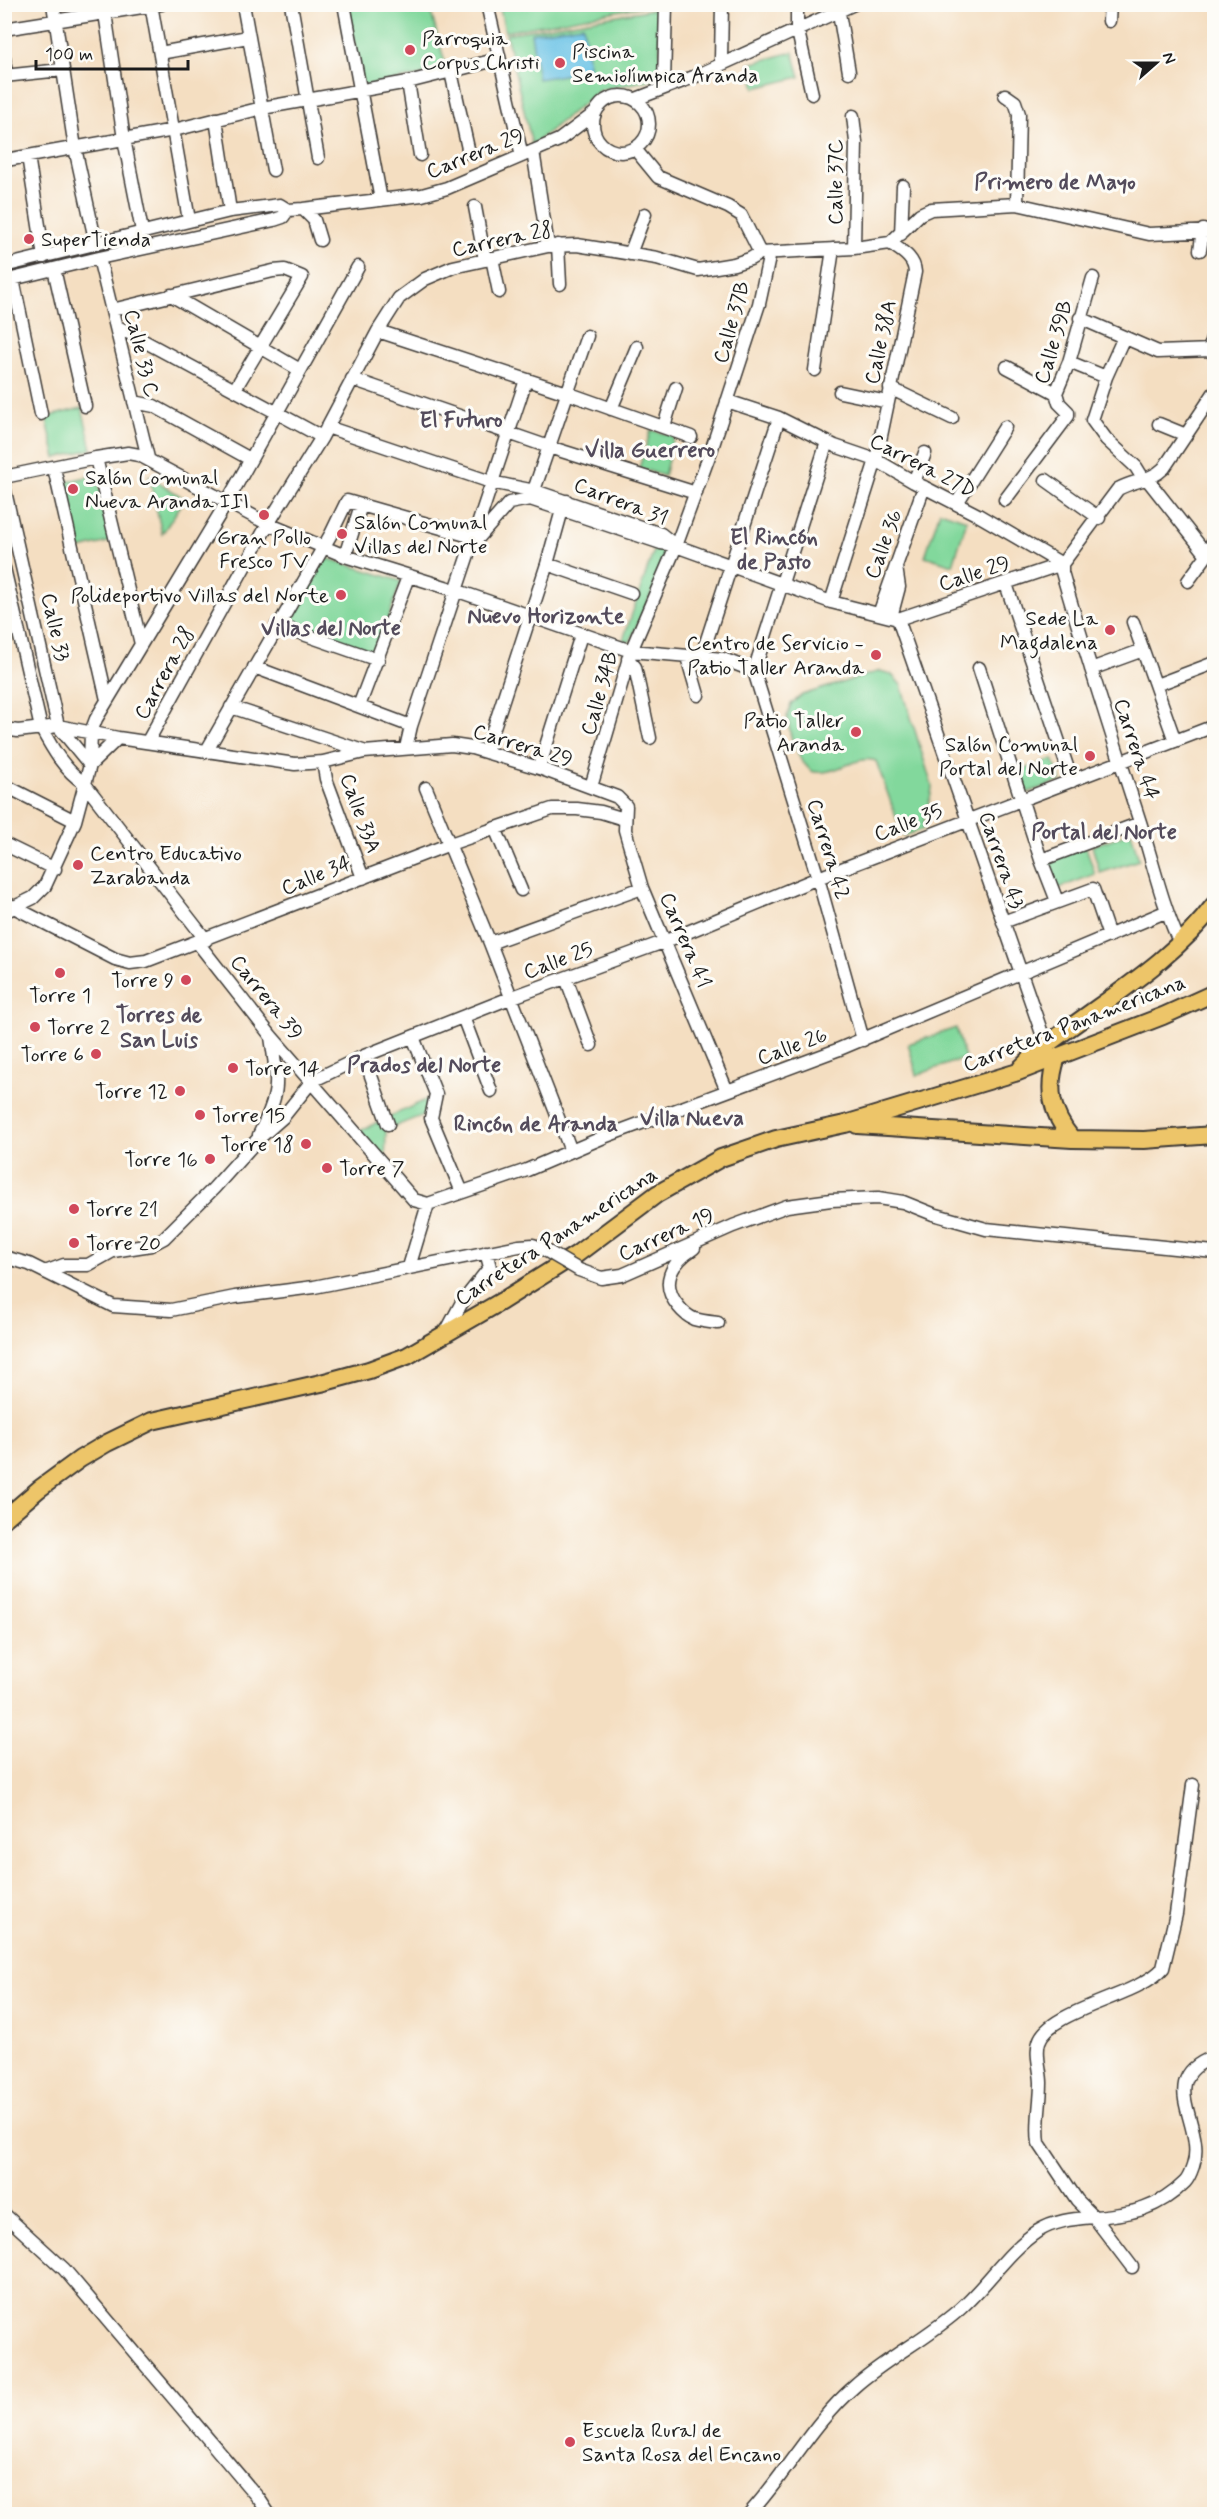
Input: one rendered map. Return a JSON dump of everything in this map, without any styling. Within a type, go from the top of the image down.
[{"type":"highway","points":[[1072,1139],[1057,1117],[1050,1092],[1051,1051],[1180,944],[1215,905]]},
{"type":"highway","name":"Carretera Panamericana","points":[[4,1519],[39,1489],[80,1459],[142,1425],[175,1414],[321,1383],[369,1370],[407,1356],[577,1254],[657,1194],[721,1158],[776,1139],[845,1124],[1018,1072],[1051,1051],[1163,1016],[1215,993]]},
{"type":"highway","name":"Carretera Panamericana","points":[[845,1124],[1072,1139],[1144,1140],[1215,1136]]},
{"type":"street","points":[[53,4],[61,70],[96,244]]},
{"type":"street","points":[[243,4],[273,170]]},
{"type":"street","points":[[291,4],[318,158]]},
{"type":"street","points":[[345,4],[381,200]]},
{"type":"street","points":[[487,4],[499,59],[553,245],[560,284]]},
{"type":"street","points":[[664,84],[666,4]]},
{"type":"street","points":[[721,60],[722,4]]},
{"type":"street","points":[[797,4],[797,29],[812,94]]},
{"type":"street","points":[[631,98],[643,106],[650,124],[642,143],[635,149],[625,152],[606,148],[598,141],[592,122],[595,112],[608,98],[631,98],[854,4]]},
{"type":"street","points":[[1108,21],[1110,4]]},
{"type":"street","points":[[4,29],[154,5],[189,220]]},
{"type":"street","points":[[840,8],[849,72]]},
{"type":"street","points":[[105,13],[124,139],[142,231]]},
{"type":"street","points":[[631,98],[797,29]]},
{"type":"street","points":[[160,53],[248,37]]},
{"type":"street","points":[[4,57],[5,76],[61,70]]},
{"type":"street","points":[[6,160],[174,130],[262,108],[408,82],[499,59]]},
{"type":"street","points":[[451,72],[469,153]]},
{"type":"street","points":[[408,82],[420,155]]},
{"type":"street","points":[[1005,95],[1015,102],[1019,114],[1017,204]]},
{"type":"street","name":"Carrera 29","points":[[4,266],[230,211],[280,205],[288,210],[303,209],[422,195],[447,188],[568,134],[595,112]]},
{"type":"street","name":"Calle 37C","points":[[853,116],[855,142],[854,248]]},
{"type":"street","points":[[216,118],[230,211]]},
{"type":"street","points":[[635,149],[658,177],[728,207],[741,215],[765,253]]},
{"type":"street","points":[[28,156],[44,257]]},
{"type":"street","points":[[901,234],[903,186]]},
{"type":"street","points":[[890,243],[920,214],[931,209],[1017,204],[1149,234],[1209,230],[1200,250]]},
{"type":"street","points":[[475,207],[499,292]]},
{"type":"street","points":[[303,209],[314,220],[320,240]]},
{"type":"street","name":"Carrera 29","points":[[9,280],[274,220],[283,217],[288,210]]},
{"type":"street","points":[[630,254],[645,214]]},
{"type":"street","name":"Carrera 28","points":[[148,741],[268,524],[324,432],[378,332],[399,298],[425,279],[453,267],[553,245],[577,245],[657,258],[698,270],[734,264],[765,253],[854,248],[890,243]]},
{"type":"street","name":"Calle 38A","points":[[831,602],[876,459],[915,272],[914,264],[910,259],[890,243]]},
{"type":"street","name":"Calle 37C","points":[[815,370],[832,249]]},
{"type":"street","name":"Calle 37B","points":[[696,493],[759,304],[765,253]]},
{"type":"street","name":"Calle 33 C","points":[[99,258],[148,458]]},
{"type":"street","points":[[8,907],[33,898],[45,886],[55,869],[75,821],[90,765],[91,732],[96,719],[227,502],[275,412],[358,267]]},
{"type":"street","points":[[54,269],[85,405]]},
{"type":"street","points":[[112,310],[273,271],[285,270],[302,277],[235,389]]},
{"type":"street","name":"Calle 39B","points":[[1005,500],[1068,416],[1068,412],[1059,403],[1056,393],[1070,362],[1080,318],[1093,278]]},
{"type":"street","points":[[9,280],[41,414]]},
{"type":"street","points":[[171,295],[300,370]]},
{"type":"street","points":[[1080,318],[1158,352],[1213,353],[1210,342],[1215,334]]},
{"type":"street","name":"Carrera 31","points":[[116,326],[275,412],[324,432],[532,495],[660,543],[730,564],[831,602],[890,616]]},
{"type":"street","points":[[378,332],[567,393],[691,437]]},
{"type":"street","points":[[468,550],[509,503],[532,495],[587,336]]},
{"type":"street","points":[[1124,337],[1106,377],[1092,420],[1106,439],[1125,454],[1207,555]]},
{"type":"street","points":[[611,410],[637,346]]},
{"type":"street","points":[[1070,362],[1106,377]]},
{"type":"street","points":[[1007,367],[1056,393]]},
{"type":"street","points":[[352,379],[549,447],[696,493]]},
{"type":"street","points":[[406,748],[411,726],[458,591],[468,550],[490,482],[526,380]]},
{"type":"street","points":[[664,426],[676,388]]},
{"type":"street","points":[[890,388],[952,418]]},
{"type":"street","points":[[840,392],[888,402]]},
{"type":"street","points":[[1062,564],[1099,518],[1118,489],[1156,476],[1164,468],[1215,393]]},
{"type":"street","name":"Carrera 27D","points":[[728,401],[779,418],[827,442],[876,459],[1062,564]]},
{"type":"street","points":[[134,402],[154,406],[250,459]]},
{"type":"street","points":[[701,658],[779,418]]},
{"type":"street","points":[[1159,424],[1186,435]]},
{"type":"street","points":[[957,503],[1005,427]]},
{"type":"street","points":[[4,477],[128,453],[148,458],[268,524],[345,556],[458,591],[581,635],[629,655],[723,659],[754,670],[827,442]]},
{"type":"street","name":"Calle 36","points":[[890,616],[899,587],[896,566],[919,485],[925,453]]},
{"type":"street","points":[[96,458],[141,644]]},
{"type":"street","points":[[54,468],[107,700]]},
{"type":"street","points":[[1046,480],[1099,518]]},
{"type":"street","name":"Calle 33","points":[[4,487],[58,726],[90,765]]},
{"type":"street","name":"Calle 34B","points":[[591,787],[629,655],[696,493]]},
{"type":"street","points":[[206,752],[348,501],[473,537]]},
{"type":"street","points":[[345,556],[361,505]]},
{"type":"street","points":[[486,752],[564,506]]},
{"type":"street","points":[[1188,581],[1207,555],[1215,539]]},
{"type":"street","points":[[547,564],[631,593]]},
{"type":"street","name":"Calle 29","points":[[890,616],[1006,584],[1062,564]]},
{"type":"street","name":"Carrera 44","points":[[1062,564],[1062,572],[1166,912],[1180,944]]},
{"type":"street","name":"Calle 33","points":[[4,568],[41,728],[62,761],[75,777],[84,783]]},
{"type":"street","points":[[359,706],[408,577]]},
{"type":"street","points":[[1006,584],[1072,781]]},
{"type":"street","name":"Carrera 43","points":[[890,616],[968,820],[1020,973],[1051,1051]]},
{"type":"street","points":[[1133,622],[1175,741]]},
{"type":"street","points":[[277,625],[378,660]]},
{"type":"street","points":[[539,768],[581,635]]},
{"type":"street","points":[[1091,669],[1143,650]]},
{"type":"street","points":[[629,655],[635,667],[650,738]]},
{"type":"street","points":[[687,657],[698,695]]},
{"type":"street","points":[[1156,685],[1215,663]]},
{"type":"street","points":[[254,667],[411,726]]},
{"type":"street","name":"Carrera 43","points":[[979,668],[1041,860],[1057,901]]},
{"type":"street","name":"Carrera 42","points":[[754,670],[818,878],[863,1040]]},
{"type":"street","points":[[231,707],[364,752]]},
{"type":"street","name":"Carrera 29","points":[[4,729],[18,731],[58,726],[118,738],[295,764],[323,762],[364,752],[452,745],[486,752],[539,768],[624,801]]},
{"type":"street","name":"Calle 35","points":[[818,878],[1215,726]]},
{"type":"street","points":[[90,765],[118,738]]},
{"type":"street","name":"Calle 33A","points":[[323,762],[326,779],[363,878]]},
{"type":"street","name":"Carrera 39","points":[[84,783],[271,1036],[414,1200],[428,1204]]},
{"type":"street","points":[[4,785],[75,821]]},
{"type":"street","points":[[426,788],[571,1151]]},
{"type":"street","name":"Carrera 41","points":[[624,801],[626,806],[625,830],[642,888],[727,1091]]},
{"type":"street","name":"Calle 34","points":[[8,907],[115,959],[130,963],[146,961],[202,942],[450,844],[552,809],[593,811],[624,819]]},
{"type":"street","points":[[1041,860],[1140,823]]},
{"type":"street","points":[[495,828],[520,890]]},
{"type":"street","points":[[4,844],[55,869]]},
{"type":"street","name":"Calle 25","points":[[312,1081],[364,1056],[510,998],[666,941],[818,878]]},
{"type":"street","points":[[490,944],[642,888]]},
{"type":"street","points":[[1003,922],[1093,889],[1109,936]]},
{"type":"street","name":"Calle 26","points":[[428,1204],[527,1170],[604,1137],[863,1040],[1166,912]]},
{"type":"street","points":[[566,978],[591,1045]]},
{"type":"street","points":[[463,1017],[491,1091]]},
{"type":"street","points":[[258,1139],[276,1100],[278,1087],[271,1036]]},
{"type":"street","points":[[413,1037],[436,1094],[431,1118],[462,1192]]},
{"type":"street","points":[[364,1056],[388,1124]]},
{"type":"street","points":[[45,1272],[64,1265],[88,1266],[113,1251],[152,1245],[164,1238],[214,1188],[258,1139],[283,1118],[312,1081]]},
{"type":"street","name":"Carrera 19","points":[[4,1257],[45,1272],[113,1306],[171,1310],[235,1297],[314,1287],[486,1252],[533,1245],[546,1250],[579,1270],[601,1278],[622,1275],[714,1234],[787,1206],[831,1200],[878,1198],[903,1202],[933,1214],[986,1229],[1215,1252]]},
{"type":"street","points":[[409,1267],[428,1204]]},
{"type":"street","points":[[714,1234],[686,1254],[672,1271],[667,1288],[672,1300],[685,1314],[695,1319],[718,1323]]},
{"type":"street","points":[[444,1335],[461,1304],[490,1267],[486,1252]]},
{"type":"street","points":[[1132,2268],[1094,2217],[1077,2200],[1039,2143],[1037,2132],[1041,2084],[1038,2044],[1042,2034],[1056,2024],[1091,2005],[1132,1988],[1158,1974],[1162,1968],[1176,1914],[1193,1785]]},
{"type":"street","points":[[749,2514],[765,2496],[807,2436],[855,2385],[961,2308],[1025,2241],[1056,2222],[1148,2208],[1168,2199],[1188,2179],[1196,2156],[1183,2092],[1186,2075],[1201,2062],[1215,2057]]},
{"type":"street","points":[[4,2214],[64,2269],[269,2514]]},
{"type":"green space","points":[[499,4],[650,4],[650,5],[505,32]]},
{"type":"green space","points":[[348,5],[429,5],[447,70],[361,87]]},
{"type":"green space","points":[[660,8],[660,78],[600,90],[532,145],[506,34]]},
{"type":"green space","points":[[793,52],[800,77],[755,88],[749,64]]},
{"type":"green space","points":[[82,408],[92,449],[56,458],[46,417]]},
{"type":"green space","points":[[651,430],[674,436],[664,476],[639,468]]},
{"type":"green space","points":[[96,475],[112,541],[76,550],[60,483]]},
{"type":"green space","points":[[149,476],[185,499],[162,534]]},
{"type":"green space","points":[[940,511],[967,520],[953,565],[925,556]]},
{"type":"green space","points":[[655,547],[670,551],[630,642],[623,640]]},
{"type":"green space","points":[[326,558],[401,581],[376,655],[290,624]]},
{"type":"green space","points":[[880,671],[891,674],[901,685],[932,786],[924,818],[924,829],[903,836],[876,761],[861,760],[828,771],[811,771],[801,760],[791,737],[787,716],[791,704],[802,695]]},
{"type":"green space","points":[[1053,759],[1061,781],[1026,793],[1019,771]]},
{"type":"green space","points":[[1131,832],[1139,860],[1100,873],[1092,846]]},
{"type":"green space","points":[[1085,844],[1095,874],[1054,890],[1043,860]]},
{"type":"green space","points":[[956,1028],[965,1058],[917,1075],[908,1044]]},
{"type":"green space","points":[[432,1097],[434,1101],[426,1114],[386,1130],[385,1165],[359,1131]]},
{"type":"water","name":"Piscina Semiolímpica Aranda","points":[[583,25],[590,71],[538,79],[531,33]]},
{"type":"place","name":"Parroquia Corpus Christi","points":[[410,50]]},
{"type":"place","name":"Piscina Semiolímpica Aranda","points":[[560,63]]},
{"type":"place","name":"SuperTienda","points":[[29,239]]},
{"type":"place","name":"Salón Comunal Nueva Aranda III","points":[[73,489]]},
{"type":"place","name":"Gran Pollo Fresco TV","points":[[264,515]]},
{"type":"place","name":"Salón Comunal Villas del Norte","points":[[342,534]]},
{"type":"place","name":"Polideportivo Villas del Norte","points":[[341,595]]},
{"type":"place","name":"Sede La Magdalena","points":[[1110,630]]},
{"type":"place","name":"Centro de Servicio - Patio Taller Aranda","points":[[876,655]]},
{"type":"place","name":"Patio Taller Aranda","points":[[856,732]]},
{"type":"place","name":"Salón Comunal Portal del Norte","points":[[1090,756]]},
{"type":"place","name":"Centro Educativo Zarabanda","points":[[78,865]]},
{"type":"place","name":"Torre 1","points":[[60,973]]},
{"type":"place","name":"Torre 9","points":[[186,980]]},
{"type":"place","name":"Torre 2","points":[[35,1027]]},
{"type":"place","name":"Torre 6","points":[[96,1054]]},
{"type":"place","name":"Torre 14","points":[[233,1068]]},
{"type":"place","name":"Torre 12","points":[[180,1091]]},
{"type":"place","name":"Torre 15","points":[[200,1115]]},
{"type":"place","name":"Torre 18","points":[[306,1144]]},
{"type":"place","name":"Torre 16","points":[[210,1159]]},
{"type":"place","name":"Torre 7","points":[[327,1168]]},
{"type":"place","name":"Torre 21","points":[[74,1209]]},
{"type":"place","name":"Torre 20","points":[[74,1243]]},
{"type":"place","name":"Escuela Rural de Santa Rosa del Encano","points":[[570,2442]]},
{"type":"district","name":"Primero de Mayo","points":[[1055,181]]},
{"type":"district","name":"El Futuro","points":[[461,419]]},
{"type":"district","name":"Villa Guerrero","points":[[650,449]]},
{"type":"district","name":"El Rincón de Pasto","points":[[774,548]]},
{"type":"district","name":"Nuevo Horizonte","points":[[546,615]]},
{"type":"district","name":"Villas del Norte","points":[[331,627]]},
{"type":"district","name":"Portal del Norte","points":[[1104,831]]},
{"type":"district","name":"Torres de San Luis","points":[[159,1026]]},
{"type":"district","name":"Prados del Norte","points":[[424,1064]]},
{"type":"district","name":"Villa Nueva","points":[[692,1117]]},
{"type":"district","name":"Rincón de Aranda","points":[[536,1123]]}]
